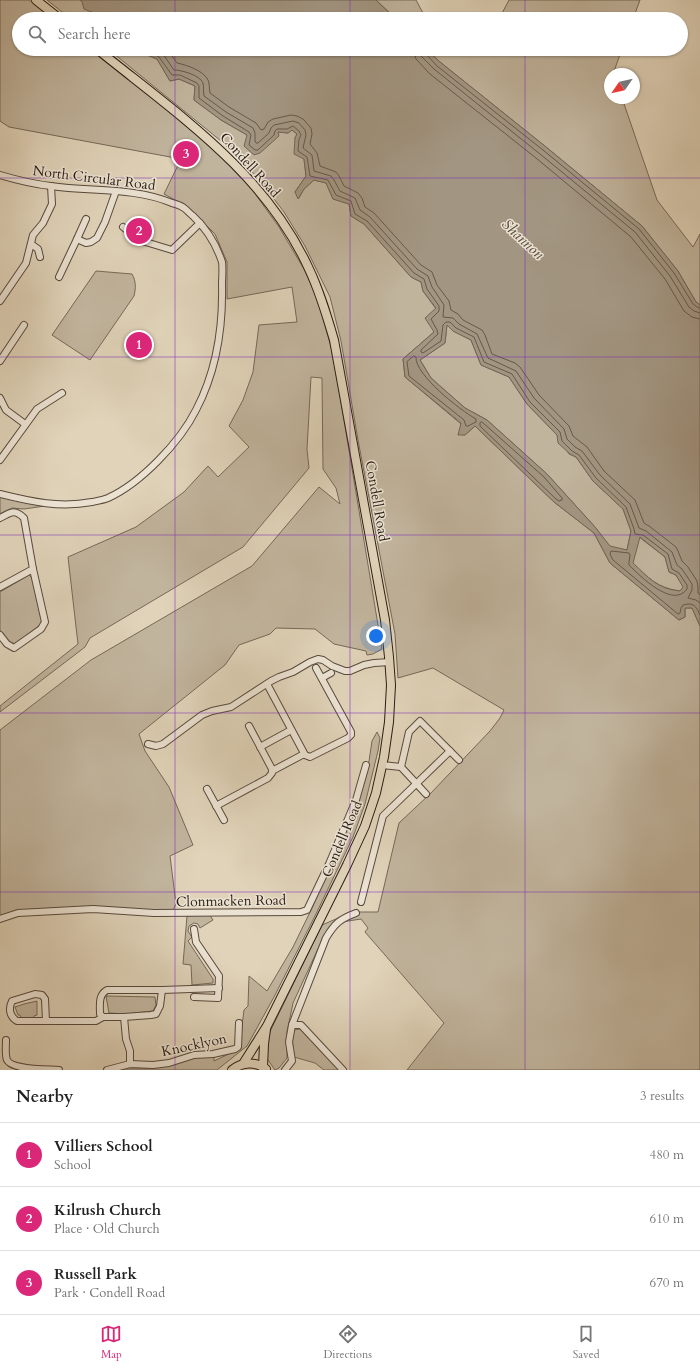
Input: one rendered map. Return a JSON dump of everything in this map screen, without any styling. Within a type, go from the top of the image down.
[{"type":"main road","points":[[36,0],[51,12]]},
{"type":"main road","name":"Condell Road","points":[[106,56],[211,141],[247,176],[267,200],[309,268],[323,304],[334,340],[378,577],[385,620],[391,685],[389,722],[376,793],[365,826],[347,865],[267,1026]]},
{"type":"main road","points":[[232,1070],[242,1064],[267,1026]]},
{"type":"main road","points":[[265,1069],[264,1044],[267,1026]]},
{"type":"main road","points":[[242,1064],[257,1064],[265,1069]]},
{"type":"street","name":"North Circular Road","points":[[0,175],[20,181],[51,186],[146,194],[184,208],[200,222],[212,237],[222,264],[223,300],[217,353],[208,384],[196,411],[184,431],[149,470],[131,485],[107,499],[80,504],[52,505],[0,494]]},
{"type":"street","points":[[0,301],[26,263],[33,236],[43,223],[52,204],[51,186]]},
{"type":"street","points":[[77,239],[86,243],[97,238],[105,222],[116,191]]},
{"type":"street","points":[[59,277],[86,219]]},
{"type":"street","points":[[123,227],[139,240],[172,250],[200,222]]},
{"type":"street","points":[[31,244],[38,249],[40,257]]},
{"type":"street","points":[[0,361],[24,325]]},
{"type":"street","points":[[0,460],[37,409],[62,393]]},
{"type":"street","points":[[0,398],[6,410],[25,424]]},
{"type":"street","points":[[0,518],[12,512],[18,512],[24,518],[33,570],[45,622],[41,629],[14,648],[7,644],[0,635]]},
{"type":"street","points":[[0,587],[33,570]]},
{"type":"street","points":[[148,744],[156,746],[163,744],[202,715],[231,707],[279,677],[293,672],[318,659],[344,671],[350,671],[364,665],[374,663],[390,662]]},
{"type":"street","points":[[267,684],[304,754],[307,757],[310,757],[348,738],[351,735],[350,729],[316,668]]},
{"type":"street","points":[[322,678],[331,673]]},
{"type":"street","points":[[401,767],[409,732],[420,721],[459,760]]},
{"type":"street","points":[[248,726],[272,771]]},
{"type":"street","points":[[260,747],[291,730]]},
{"type":"street","points":[[361,902],[383,816],[450,751]]},
{"type":"street","points":[[216,806],[268,778],[272,771],[304,754]]},
{"type":"street","name":"Clonmacken Road","points":[[0,919],[18,913],[93,909],[154,913],[301,912],[306,910],[329,864],[356,800],[366,765]]},
{"type":"street","points":[[382,765],[401,767],[426,794]]},
{"type":"street","points":[[207,789],[224,820]]},
{"type":"street","points":[[285,1070],[292,1060],[289,1042],[292,1025],[326,938],[334,925],[344,918],[356,913]]},
{"type":"street","points":[[194,930],[196,942],[219,976],[218,998],[194,997]]},
{"type":"street","points":[[103,1017],[100,1014],[100,995],[102,992],[107,990],[219,988]]},
{"type":"street","points":[[46,1022],[45,999],[42,995],[35,994],[12,1001],[10,1013],[13,1019],[17,1021],[46,1022],[96,1022],[103,1017],[156,1014],[160,1006],[162,990]]},
{"type":"street","points":[[124,1017],[126,1039],[130,1051],[130,1064]]},
{"type":"street","name":"Knocklyon","points":[[107,1070],[130,1064],[153,1066],[169,1063],[194,1055],[213,1054],[235,1049],[238,1047],[238,1022]]},
{"type":"street","points":[[292,1025],[301,1025],[343,1070]]},
{"type":"street","points":[[6,1040],[3,1050],[10,1065],[19,1069],[59,1070]]},
{"type":"shaded area","points":[[0,0],[29,0],[44,12],[12,12],[12,56],[99,56],[191,128],[248,184],[279,227],[304,269],[317,298],[333,354],[382,649],[373,654],[367,655],[366,651],[334,644],[315,629],[276,628],[270,634],[239,645],[225,665],[139,734],[145,751],[169,787],[193,845],[170,856],[176,904],[173,910],[18,911],[0,919],[0,730],[91,660],[252,566],[319,487],[340,504],[336,488],[323,469],[322,378],[311,377],[307,449],[309,468],[243,547],[90,638],[85,647],[0,712],[0,706],[78,644],[68,557],[136,527],[184,492],[208,466],[218,477],[249,447],[229,426],[243,400],[253,372],[259,325],[297,322],[292,287],[227,299],[227,262],[215,234],[200,219],[179,202],[164,194],[181,159],[9,127],[0,121]]},
{"type":"shaded area","points":[[47,0],[80,0],[98,12],[62,12]]},
{"type":"shaded area","points":[[376,0],[416,0],[422,12],[389,12]]},
{"type":"shaded area","points":[[509,0],[640,0],[636,12],[503,12]]},
{"type":"shaded area","points":[[117,56],[150,56],[157,59],[170,81],[179,79],[195,86],[194,100],[221,120],[247,135],[260,153],[278,132],[288,133],[292,130],[297,134],[295,138],[304,159],[306,176],[295,192],[299,198],[304,189],[314,180],[326,183],[333,199],[349,204],[351,216],[364,224],[411,277],[421,282],[423,291],[436,309],[434,332],[403,359],[405,377],[461,424],[459,434],[465,435],[475,426],[554,502],[594,533],[610,563],[679,620],[685,617],[685,608],[692,608],[700,626],[700,1070],[407,1070],[444,1023],[365,932],[368,928],[361,919],[335,923],[323,938],[293,1003],[287,1032],[287,1058],[279,1068],[275,1070],[266,1057],[265,1042],[322,925],[352,912],[378,912],[399,823],[431,793],[490,731],[504,710],[433,668],[398,678],[395,634],[358,440],[341,341],[330,297],[305,246],[284,212],[261,182],[221,141]]},
{"type":"shaded area","points":[[434,56],[619,56],[615,68],[604,68],[604,104],[624,104],[657,200],[693,247],[700,234],[700,305],[696,302],[678,271],[642,226]]},
{"type":"shaded area","points":[[96,271],[132,274],[135,287],[134,296],[90,360],[52,335]]},
{"type":"shaded area","points":[[447,324],[453,331],[471,340],[481,365],[509,377],[527,404],[557,435],[569,454],[576,457],[593,481],[623,509],[631,531],[627,550],[610,547],[595,527],[547,474],[487,420],[465,408],[431,378],[420,360],[445,343]]},
{"type":"shaded area","points":[[0,497],[45,506],[24,509],[12,508],[0,514]]},
{"type":"shaded area","points":[[639,537],[665,557],[669,572],[676,575],[684,587],[680,591],[672,590],[659,585],[632,563]]},
{"type":"shaded area","points":[[29,575],[33,579],[42,620],[40,625],[15,644],[9,642],[0,630],[0,592]]},
{"type":"shaded area","points":[[377,732],[380,738],[378,751],[365,804],[353,837],[274,997],[247,1046],[217,1070],[119,1070],[126,1068],[150,1068],[174,1064],[195,1057],[214,1055],[214,1061],[239,1049],[244,1010],[248,1006],[249,976],[267,991],[293,947],[313,906],[369,761],[372,741]]},
{"type":"shaded area","points":[[209,914],[213,920],[200,928],[198,924],[194,923],[189,926],[188,931],[192,937],[188,941],[213,979],[213,983],[192,985],[191,965],[183,964],[187,916]]},
{"type":"shaded area","points":[[106,996],[155,997],[156,1005],[153,1011],[126,1014],[109,1013]]},
{"type":"shaded area","points":[[37,1001],[37,1015],[34,1016],[34,1018],[21,1018],[20,1015],[18,1015],[15,1007]]},
{"type":"shaded area","points":[[300,1029],[309,1036],[339,1070],[324,1070],[315,1063],[294,1057],[292,1037],[294,1030]]},
{"type":"water","points":[[80,0],[376,0],[389,12],[92,12],[84,9]]},
{"type":"water","name":"Shannon","points":[[150,56],[434,56],[642,226],[678,271],[696,302],[700,305],[700,626],[692,608],[685,608],[685,617],[679,620],[610,563],[594,533],[554,502],[475,426],[465,435],[458,435],[461,423],[405,377],[403,359],[434,332],[425,318],[436,308],[423,291],[421,282],[411,277],[364,224],[351,216],[349,204],[333,199],[326,183],[314,180],[304,189],[298,199],[295,192],[306,176],[304,159],[294,154],[295,138],[297,134],[292,130],[288,133],[278,132],[279,136],[260,153],[254,155],[244,146],[247,135],[221,120],[194,100],[195,86],[179,79],[170,81],[157,59]],"holes":[[[447,325],[453,331],[471,340],[481,365],[509,377],[527,404],[557,435],[558,443],[570,454],[576,457],[593,481],[623,509],[631,531],[627,550],[610,546],[595,527],[547,474],[487,420],[465,408],[431,378],[420,360],[445,343]],[[640,537],[665,557],[669,572],[676,575],[683,587],[680,591],[672,590],[659,585],[633,563]]]},
{"type":"place","name":"Russell Park","points":[[186,154]]},
{"type":"place","name":"Kilrush Church","points":[[139,231]]},
{"type":"place","name":"Villiers School","points":[[139,345]]}]
